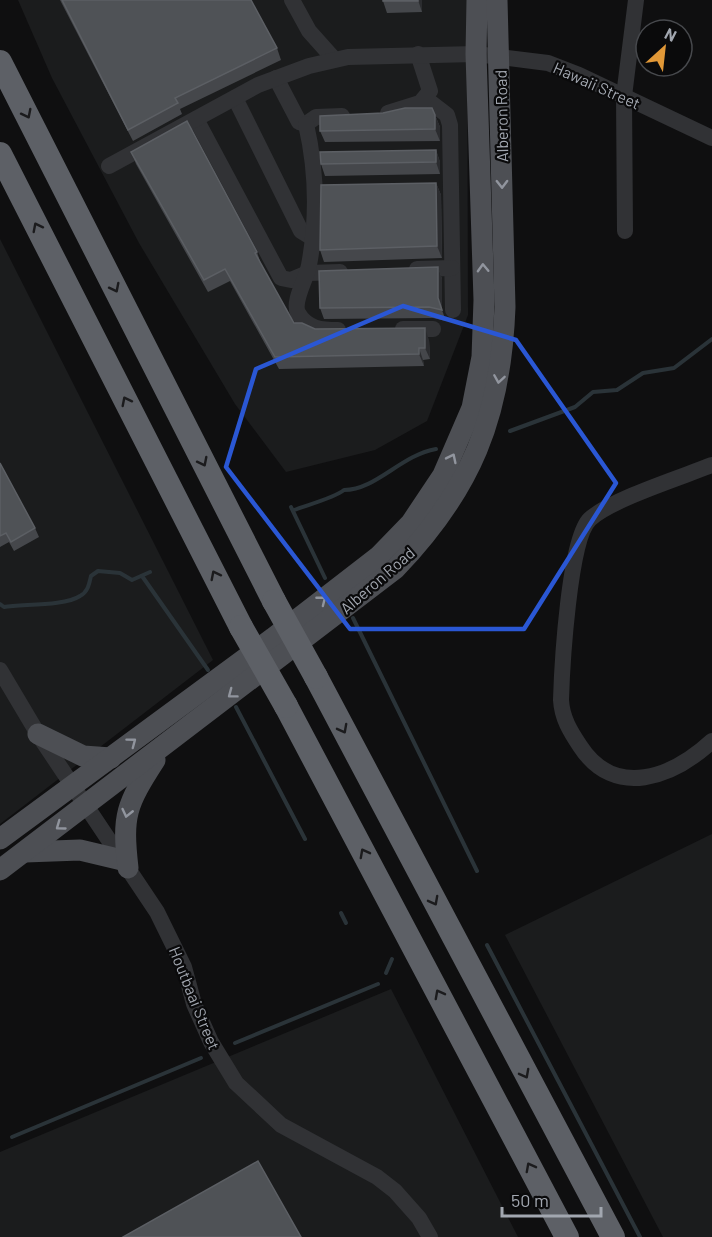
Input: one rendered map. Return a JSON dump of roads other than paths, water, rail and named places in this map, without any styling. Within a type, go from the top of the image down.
[{"type":"highway","points":[[0,62],[274,601],[612,1237]]},
{"type":"highway","points":[[0,154],[241,627],[286,706],[567,1237]]},
{"type":"main road","name":"Alberon Road","points":[[0,839],[273,638],[379,556],[411,523],[453,457],[472,408],[482,357],[484,329],[476,54],[477,0]]},
{"type":"main road","name":"Alberon Road","points":[[0,870],[87,806],[395,569],[440,517],[470,467],[487,427],[498,388],[503,353],[505,307],[497,0]]},
{"type":"main road","points":[[38,734],[83,756],[111,758]]},
{"type":"main road","points":[[24,852],[80,850],[125,864],[126,812],[131,798],[165,744]]},
{"type":"street","points":[[292,0],[309,31],[334,59]]},
{"type":"street","points":[[625,231],[624,96],[636,0]]},
{"type":"street","points":[[374,116],[410,108],[425,98],[430,88],[418,54]]},
{"type":"street","name":"Hawaii Street","points":[[109,166],[276,78],[334,59],[418,54],[476,54],[548,63],[712,138]]},
{"type":"street","points":[[276,78],[295,117],[299,122],[306,124],[319,153],[321,187],[314,239],[308,273],[297,303],[297,312],[306,323],[319,330],[353,330]]},
{"type":"street","points":[[235,98],[301,231],[314,239]]},
{"type":"street","points":[[425,98],[447,115],[444,151],[445,184],[453,310]]},
{"type":"street","points":[[306,124],[316,117],[355,116]]},
{"type":"street","points":[[196,119],[281,278],[291,280],[308,273],[352,272]]},
{"type":"street","points":[[396,270],[452,268]]},
{"type":"street","points":[[387,329],[433,329]]},
{"type":"street","points":[[712,465],[616,504],[591,518],[578,540],[569,608],[561,710],[570,731],[596,766],[625,778],[649,777],[683,764],[712,741]]},
{"type":"street","name":"Houtbaai Street","points":[[0,670],[38,734],[157,912],[184,967],[194,1004],[211,1042],[236,1083],[281,1125],[377,1177],[395,1191],[418,1218],[430,1237]]},
{"type":"waterway","points":[[510,431],[575,407],[593,392],[617,390],[643,373],[674,368],[712,339]]},
{"type":"waterway","points":[[294,510],[327,499],[344,490],[367,484],[411,458],[436,449]]},
{"type":"waterway","points":[[291,507],[325,578]]},
{"type":"waterway","points":[[0,604],[4,607],[64,602],[73,599],[85,592],[91,576],[98,571],[120,573],[132,580],[150,572]]},
{"type":"waterway","points":[[142,576],[208,670]]},
{"type":"waterway","points":[[353,618],[477,871]]},
{"type":"waterway","points":[[236,707],[305,839]]},
{"type":"waterway","points":[[341,913],[346,923]]},
{"type":"waterway","points":[[487,945],[640,1237]]},
{"type":"waterway","points":[[386,973],[392,959]]},
{"type":"waterway","points":[[235,1043],[378,984]]},
{"type":"waterway","points":[[12,1137],[201,1058]]}]
